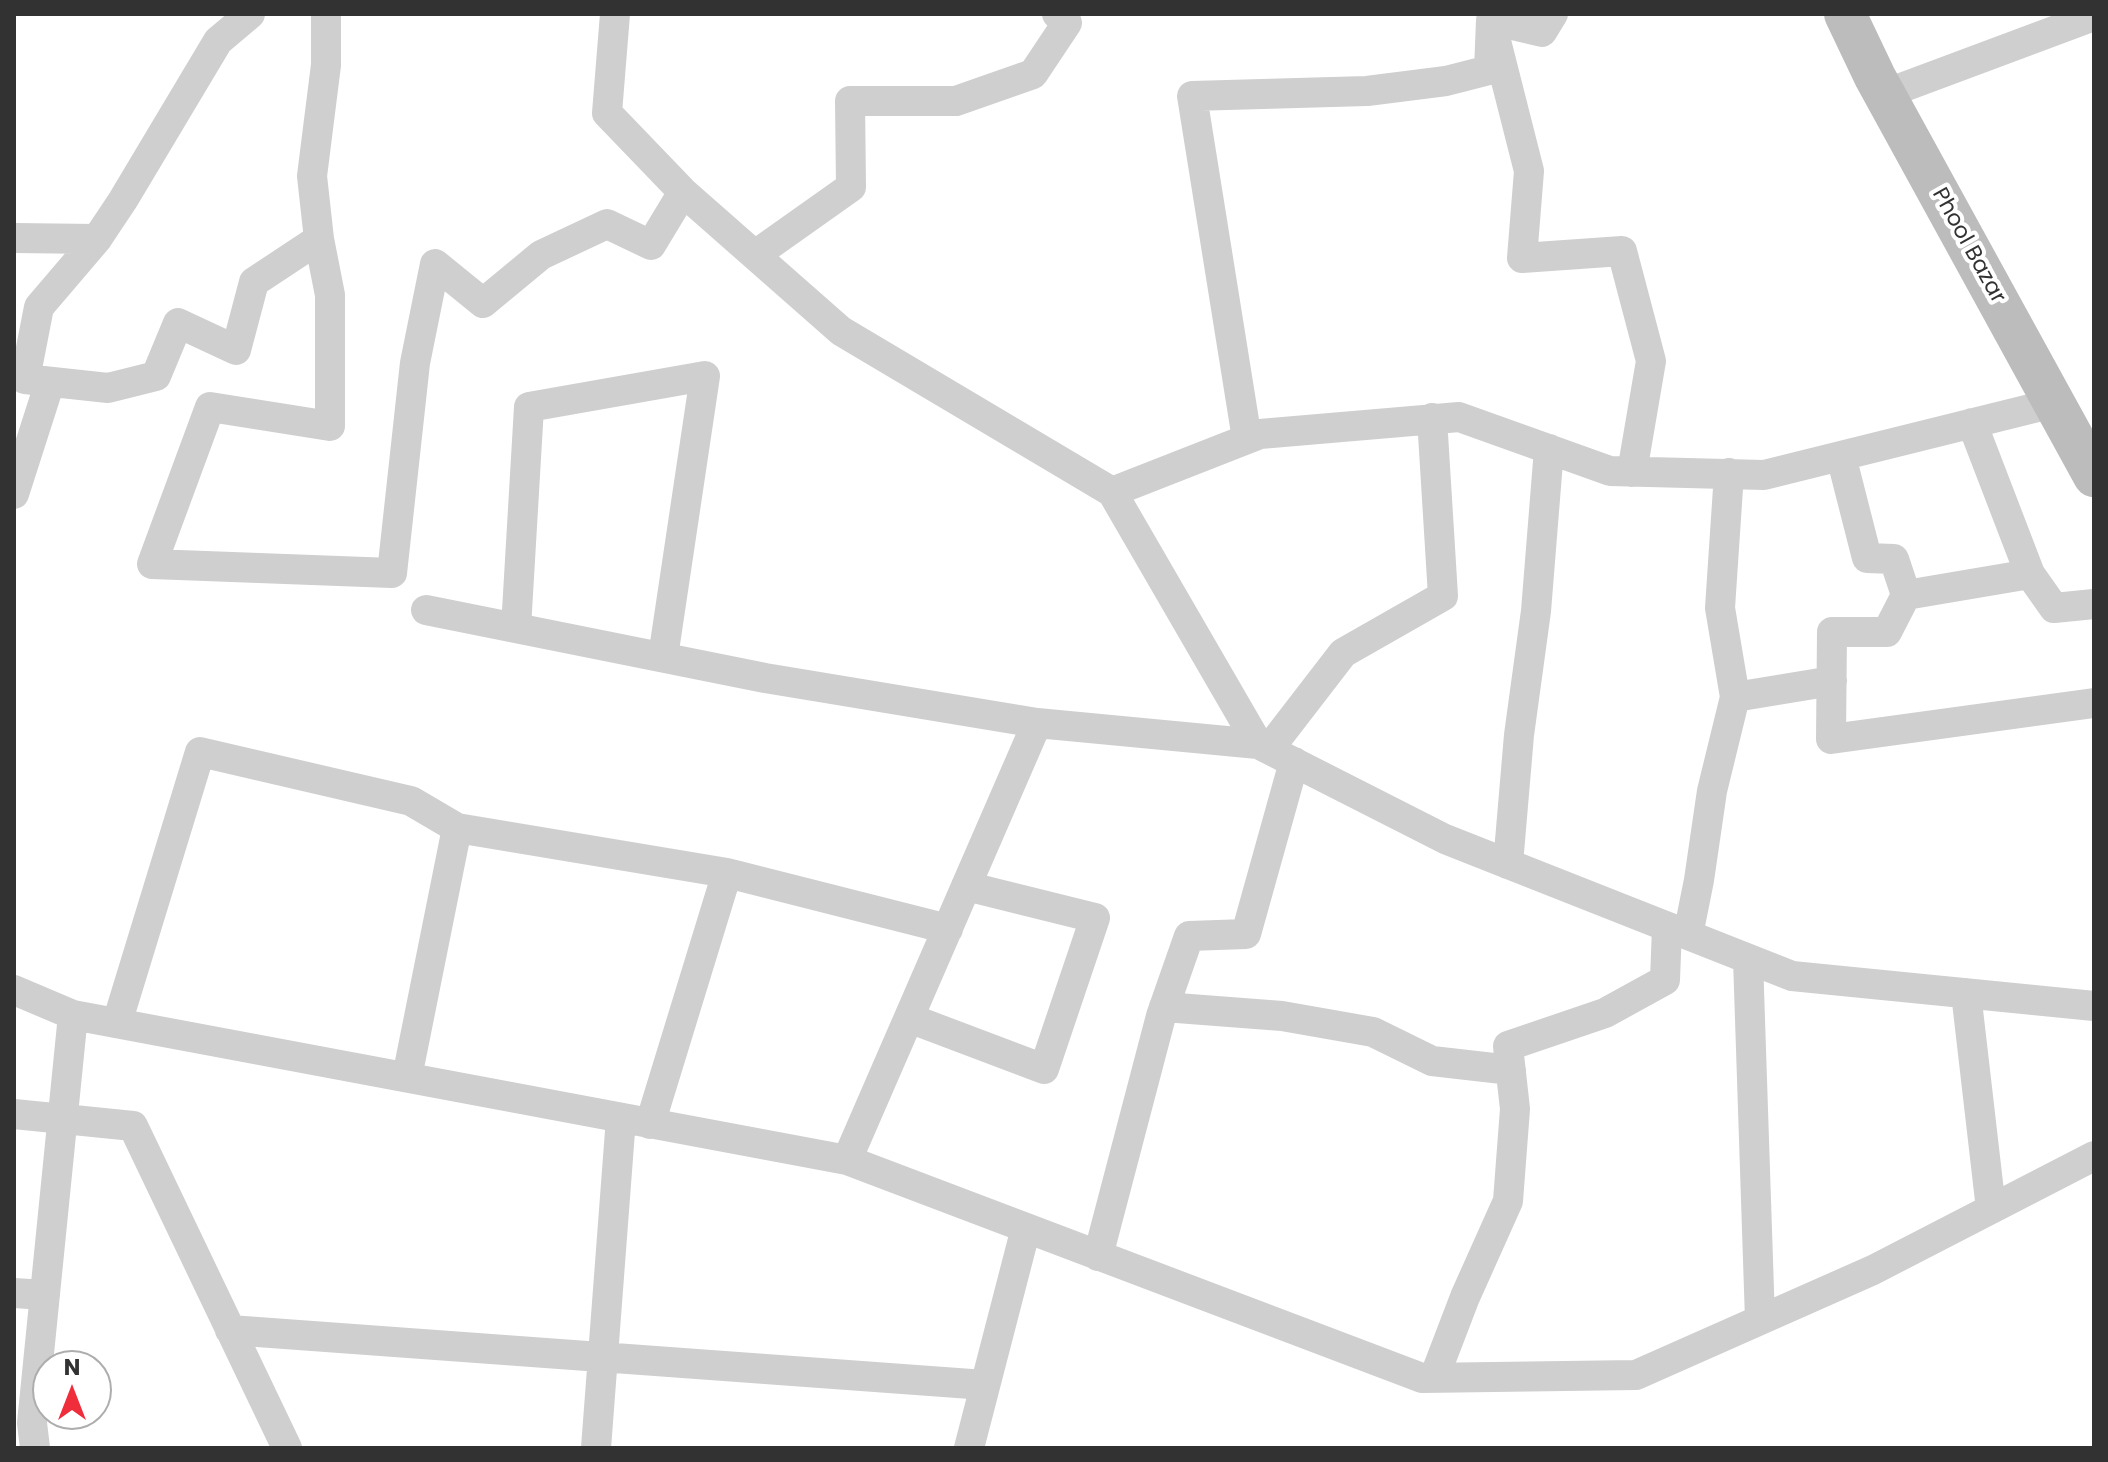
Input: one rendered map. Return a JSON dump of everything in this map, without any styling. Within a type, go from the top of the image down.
[{"type":"street","points":[[250,14],[218,41],[97,239],[39,307],[25,379],[108,388],[156,376],[178,323],[236,350],[254,282],[319,239]]},
{"type":"street","points":[[326,14],[326,65],[312,176],[319,239],[330,295],[330,426],[210,407],[152,564],[392,573],[415,363],[435,264],[483,303],[541,255],[607,224],[651,245],[683,192]]},
{"type":"street","points":[[615,14],[607,113],[683,192],[841,331],[1112,492],[1273,752]]},
{"type":"street","points":[[755,255],[851,187],[850,101],[956,101],[1033,74],[1067,23],[1057,14]]},
{"type":"street","points":[[1491,20],[1542,32],[1553,14]]},
{"type":"street","name":"Phool Bazar","points":[[1845,14],[1885,94],[2094,476]]},
{"type":"street","points":[[1885,94],[2094,16]]},
{"type":"street","points":[[1247,439],[1192,96],[1367,91],[1446,81],[1489,70],[1491,20]]},
{"type":"street","points":[[1491,20],[1529,171],[1522,258],[1622,251],[1651,361],[1632,472]]},
{"type":"street","points":[[14,238],[97,239]]},
{"type":"street","points":[[516,628],[529,407],[705,376],[663,657]]},
{"type":"street","points":[[14,494],[50,382]]},
{"type":"street","points":[[1112,492],[1260,434],[1459,417],[1610,471],[1764,475],[2054,403]]},
{"type":"street","points":[[1098,1256],[1164,1007],[1189,936],[1246,934],[1273,752],[1343,653],[1443,596],[1432,418]]},
{"type":"street","points":[[1972,423],[2030,574],[2054,608],[2094,604]]},
{"type":"street","points":[[1508,864],[1519,735],[1536,611],[1549,449]]},
{"type":"street","points":[[1841,456],[1867,558],[1894,559],[1906,595],[1887,632],[1832,632],[1831,739],[2094,703]]},
{"type":"street","points":[[1434,1378],[1465,1297],[1508,1201],[1515,1109],[1508,1046],[1605,1013],[1665,980],[1677,931],[1699,880],[1712,791],[1735,697],[1720,608],[1729,473]]},
{"type":"street","points":[[1906,595],[2030,574]]},
{"type":"street","points":[[426,610],[765,678],[1037,723],[1273,752],[1445,839],[1792,976],[2094,1006]]},
{"type":"street","points":[[1735,697],[1832,681]]},
{"type":"street","points":[[847,1160],[1037,723]]},
{"type":"street","points":[[117,1023],[200,752],[411,801],[457,828],[727,873],[948,929]]},
{"type":"street","points":[[407,1077],[457,828]]},
{"type":"street","points":[[596,1448],[603,1357],[636,1121],[727,873]]},
{"type":"street","points":[[909,1018],[1044,1069],[1095,918],[966,886]]},
{"type":"street","points":[[1748,959],[1760,1320]]},
{"type":"street","points":[[14,990],[73,1015],[847,1160],[1422,1378],[1636,1375],[1873,1270],[2094,1156]]},
{"type":"street","points":[[1966,993],[1991,1209]]},
{"type":"street","points":[[1164,1007],[1282,1016],[1358,1029],[1373,1032],[1432,1061],[1511,1070]]},
{"type":"street","points":[[35,1448],[25,1373],[45,1295],[73,1015]]},
{"type":"street","points":[[14,1114],[133,1126],[287,1448]]},
{"type":"street","points":[[969,1448],[1026,1228]]},
{"type":"street","points":[[14,1293],[45,1295]]},
{"type":"street","points":[[230,1330],[985,1385]]}]
